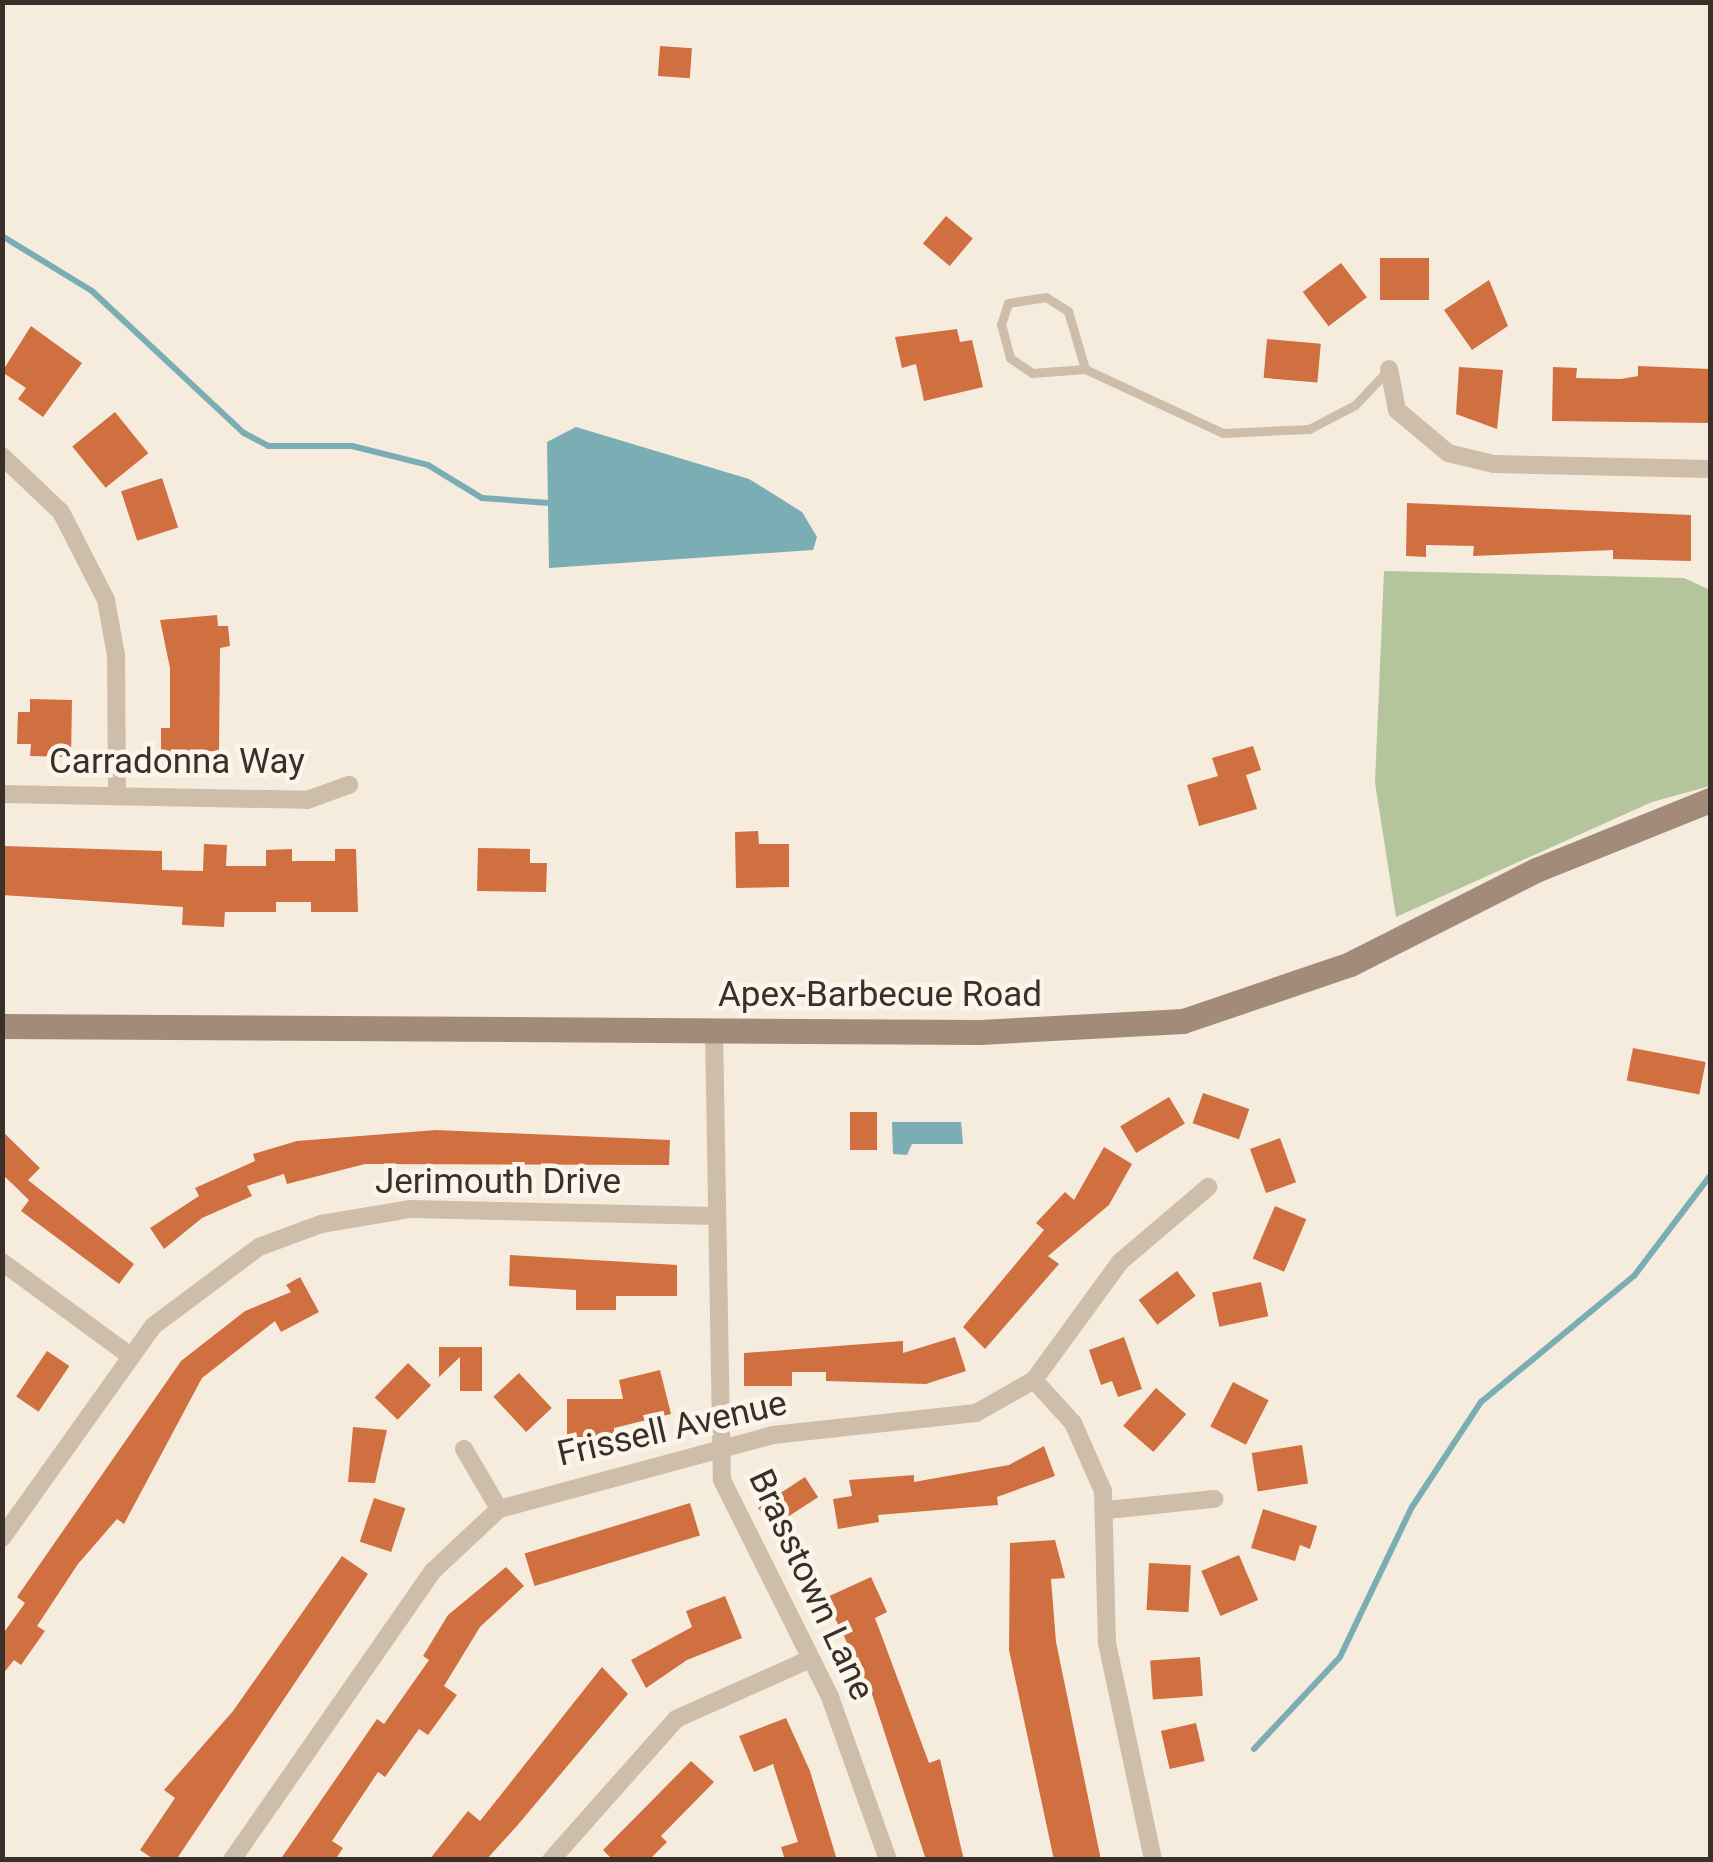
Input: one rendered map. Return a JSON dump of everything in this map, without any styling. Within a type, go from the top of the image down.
[{"type":"street","points":[[1389,369],[1397,410],[1448,452],[1494,464],[1710,469]]},
{"type":"street","points":[[2,456],[61,512],[106,600],[116,655],[117,796]]},
{"type":"street","name":"Carradonna Way","points":[[2,794],[307,800],[349,785]]},
{"type":"street","name":"Apex-Barbecue Road","points":[[2,1026],[1099,1030],[1183,1021],[1350,964],[1536,870],[1710,800]]},
{"type":"street","name":"Brasstown Lane","points":[[714,1030],[719,1448],[728,1498],[846,1734],[888,1860]]},
{"type":"street","name":"Frissell Avenue","points":[[232,1860],[433,1571],[498,1508],[719,1448],[804,1430],[954,1420],[1034,1380],[1120,1262],[1208,1187]]},
{"type":"street","name":"Jerimouth Drive","points":[[2,1538],[129,1355],[227,1265],[292,1232],[356,1215],[411,1209],[716,1216]]},
{"type":"street","points":[[2,1262],[129,1355]]},
{"type":"street","points":[[1034,1380],[1085,1444],[1106,1510],[1106,1643],[1152,1860]]},
{"type":"street","points":[[464,1448],[498,1508]]},
{"type":"street","points":[[1106,1510],[1214,1499]]},
{"type":"street","points":[[552,1860],[676,1719],[810,1660]]},
{"type":"lane","points":[[1085,370],[1068,311],[1046,298],[1008,303],[1001,324],[1010,358],[1032,373],[1085,370],[1222,433],[1309,429],[1355,405],[1389,369]]},
{"type":"green space","points":[[1384,571],[1684,578],[1710,590],[1710,786],[1652,802],[1396,917],[1375,783]]},
{"type":"water","points":[[576,427],[749,479],[802,512],[817,537],[813,550],[549,568],[547,442]]},
{"type":"water","points":[[892,1122],[961,1122],[963,1144],[912,1144],[907,1155],[893,1154]]},
{"type":"building","points":[[660,46],[692,48],[690,78],[658,76]]},
{"type":"building","points":[[946,216],[973,238],[950,266],[923,244]]},
{"type":"building","points":[[1380,258],[1429,258],[1429,300],[1380,300]]},
{"type":"building","points":[[1341,263],[1367,297],[1329,326],[1303,292]]},
{"type":"building","points":[[1489,280],[1508,326],[1472,350],[1444,310]]},
{"type":"building","points":[[31,326],[82,363],[43,417],[18,399],[26,388],[2,372]]},
{"type":"building","points":[[957,329],[960,342],[972,340],[983,387],[924,401],[916,364],[902,368],[895,337]]},
{"type":"building","points":[[1267,339],[1321,344],[1317,383],[1264,378]]},
{"type":"building","points":[[1638,366],[1710,369],[1710,423],[1552,421],[1553,367],[1577,368],[1576,378],[1621,379],[1638,376]]},
{"type":"building","points":[[1459,367],[1503,370],[1497,429],[1456,414]]},
{"type":"building","points":[[115,412],[148,453],[106,488],[72,447]]},
{"type":"building","points":[[162,478],[178,527],[137,541],[121,491]]},
{"type":"building","points":[[1407,503],[1691,515],[1691,561],[1613,559],[1613,550],[1473,556],[1474,546],[1426,545],[1426,557],[1406,556]]},
{"type":"building","points":[[217,615],[218,626],[228,626],[230,646],[220,648],[219,751],[161,752],[161,728],[170,728],[170,668],[160,620]]},
{"type":"building","points":[[30,699],[72,700],[71,757],[30,756],[31,744],[17,744],[18,712],[30,712]]},
{"type":"building","points":[[1253,746],[1261,770],[1246,775],[1257,809],[1199,826],[1187,785],[1218,776],[1212,758]]},
{"type":"building","points":[[758,831],[759,844],[789,844],[789,887],[736,888],[735,832]]},
{"type":"building","points":[[204,844],[227,845],[226,866],[266,866],[266,850],[292,849],[292,861],[335,861],[335,849],[356,849],[358,912],[311,912],[311,902],[276,902],[276,912],[225,912],[224,927],[182,925],[183,907],[2,895],[3,846],[162,851],[162,870],[203,871]]},
{"type":"building","points":[[478,848],[530,849],[530,863],[547,863],[546,892],[477,891]]},
{"type":"building","points":[[1633,1048],[1706,1062],[1699,1095],[1627,1080]]},
{"type":"building","points":[[1203,1093],[1249,1109],[1239,1139],[1193,1123]]},
{"type":"building","points":[[1169,1097],[1185,1124],[1136,1153],[1120,1126]]},
{"type":"building","points":[[850,1112],[877,1112],[877,1150],[850,1150]]},
{"type":"building","points":[[436,1130],[670,1140],[669,1165],[365,1164],[287,1184],[284,1174],[247,1186],[252,1196],[202,1218],[164,1249],[150,1228],[199,1196],[195,1188],[255,1161],[253,1154],[297,1141]]},
{"type":"building","points":[[2,1131],[40,1168],[28,1180],[134,1264],[119,1284],[21,1211],[29,1200],[2,1174]]},
{"type":"building","points":[[1280,1138],[1296,1182],[1266,1193],[1250,1149]]},
{"type":"building","points":[[1104,1147],[1132,1164],[1109,1205],[1048,1256],[1059,1264],[985,1349],[963,1327],[1044,1230],[1036,1223],[1065,1192],[1074,1200]]},
{"type":"building","points":[[1275,1206],[1306,1219],[1284,1272],[1253,1258]]},
{"type":"building","points":[[510,1255],[677,1265],[677,1296],[616,1296],[616,1310],[576,1310],[576,1290],[509,1286]]},
{"type":"building","points":[[1177,1271],[1196,1296],[1157,1325],[1139,1300]]},
{"type":"building","points":[[300,1277],[319,1312],[281,1332],[275,1321],[202,1378],[124,1524],[117,1519],[78,1564],[37,1626],[45,1631],[21,1665],[14,1660],[2,1675],[2,1635],[25,1603],[17,1597],[181,1361],[245,1311],[291,1292],[286,1285]]},
{"type":"building","points":[[1261,1282],[1268,1316],[1219,1327],[1212,1292]]},
{"type":"building","points":[[955,1337],[966,1371],[926,1384],[826,1381],[826,1372],[792,1372],[792,1386],[744,1386],[744,1353],[903,1341],[903,1353]]},
{"type":"building","points":[[1124,1337],[1142,1389],[1118,1397],[1112,1381],[1101,1385],[1089,1350]]},
{"type":"building","points":[[439,1347],[482,1347],[482,1391],[460,1391],[460,1357],[439,1377]]},
{"type":"building","points":[[47,1351],[69,1366],[39,1412],[16,1397]]},
{"type":"building","points":[[408,1363],[431,1385],[398,1420],[375,1398]]},
{"type":"building","points":[[660,1370],[671,1414],[614,1428],[614,1437],[567,1437],[567,1399],[623,1399],[619,1380]]},
{"type":"building","points":[[519,1373],[552,1408],[526,1432],[493,1397]]},
{"type":"building","points":[[1233,1382],[1269,1400],[1246,1445],[1210,1427]]},
{"type":"building","points":[[1156,1388],[1186,1414],[1153,1452],[1123,1426]]},
{"type":"building","points":[[353,1427],[387,1430],[375,1483],[348,1482]]},
{"type":"building","points":[[1302,1445],[1308,1484],[1258,1491],[1252,1453]]},
{"type":"building","points":[[1044,1446],[1055,1476],[997,1497],[998,1505],[878,1515],[879,1522],[838,1529],[833,1499],[852,1496],[849,1480],[914,1475],[914,1482],[1009,1465]]},
{"type":"building","points":[[805,1477],[818,1497],[771,1528],[758,1507]]},
{"type":"building","points":[[374,1498],[405,1508],[391,1552],[360,1542]]},
{"type":"building","points":[[690,1503],[700,1536],[534,1586],[525,1554]]},
{"type":"building","points":[[1263,1509],[1317,1526],[1310,1549],[1300,1545],[1295,1561],[1251,1548]]},
{"type":"building","points":[[1055,1540],[1065,1578],[1051,1579],[1056,1642],[1101,1860],[1054,1860],[1009,1650],[1010,1543]]},
{"type":"building","points":[[1239,1555],[1258,1600],[1220,1616],[1201,1571]]},
{"type":"building","points":[[342,1556],[368,1574],[176,1860],[155,1860],[140,1850],[175,1798],[164,1790],[233,1711]]},
{"type":"building","points":[[1149,1563],[1191,1565],[1188,1612],[1147,1610]]},
{"type":"building","points":[[506,1567],[524,1586],[480,1627],[444,1686],[457,1695],[428,1735],[419,1729],[385,1777],[378,1772],[332,1841],[343,1848],[335,1860],[280,1860],[377,1719],[384,1724],[429,1660],[423,1656],[448,1615]]},
{"type":"building","points":[[871,1577],[887,1612],[875,1618],[929,1763],[940,1759],[964,1860],[926,1860],[871,1691],[825,1598]]},
{"type":"building","points":[[725,1596],[742,1638],[687,1660],[646,1688],[631,1660],[692,1627],[686,1611]]},
{"type":"building","points":[[1200,1657],[1203,1696],[1153,1699],[1150,1660]]},
{"type":"building","points":[[602,1667],[628,1694],[516,1827],[486,1860],[429,1860],[468,1811],[480,1821]]},
{"type":"building","points":[[786,1718],[810,1771],[837,1860],[785,1860],[781,1847],[798,1842],[773,1764],[754,1772],[739,1736]]},
{"type":"building","points":[[1196,1723],[1205,1761],[1170,1769],[1161,1731]]},
{"type":"building","points":[[691,1761],[714,1782],[661,1836],[667,1842],[649,1860],[613,1860],[603,1850]]},
{"type":"waterway","points":[[2,236],[92,291],[244,433],[268,446],[352,446],[428,465],[482,498],[549,503]]},
{"type":"waterway","points":[[1254,1749],[1340,1657],[1412,1507],[1481,1402],[1634,1276],[1710,1176]]}]
